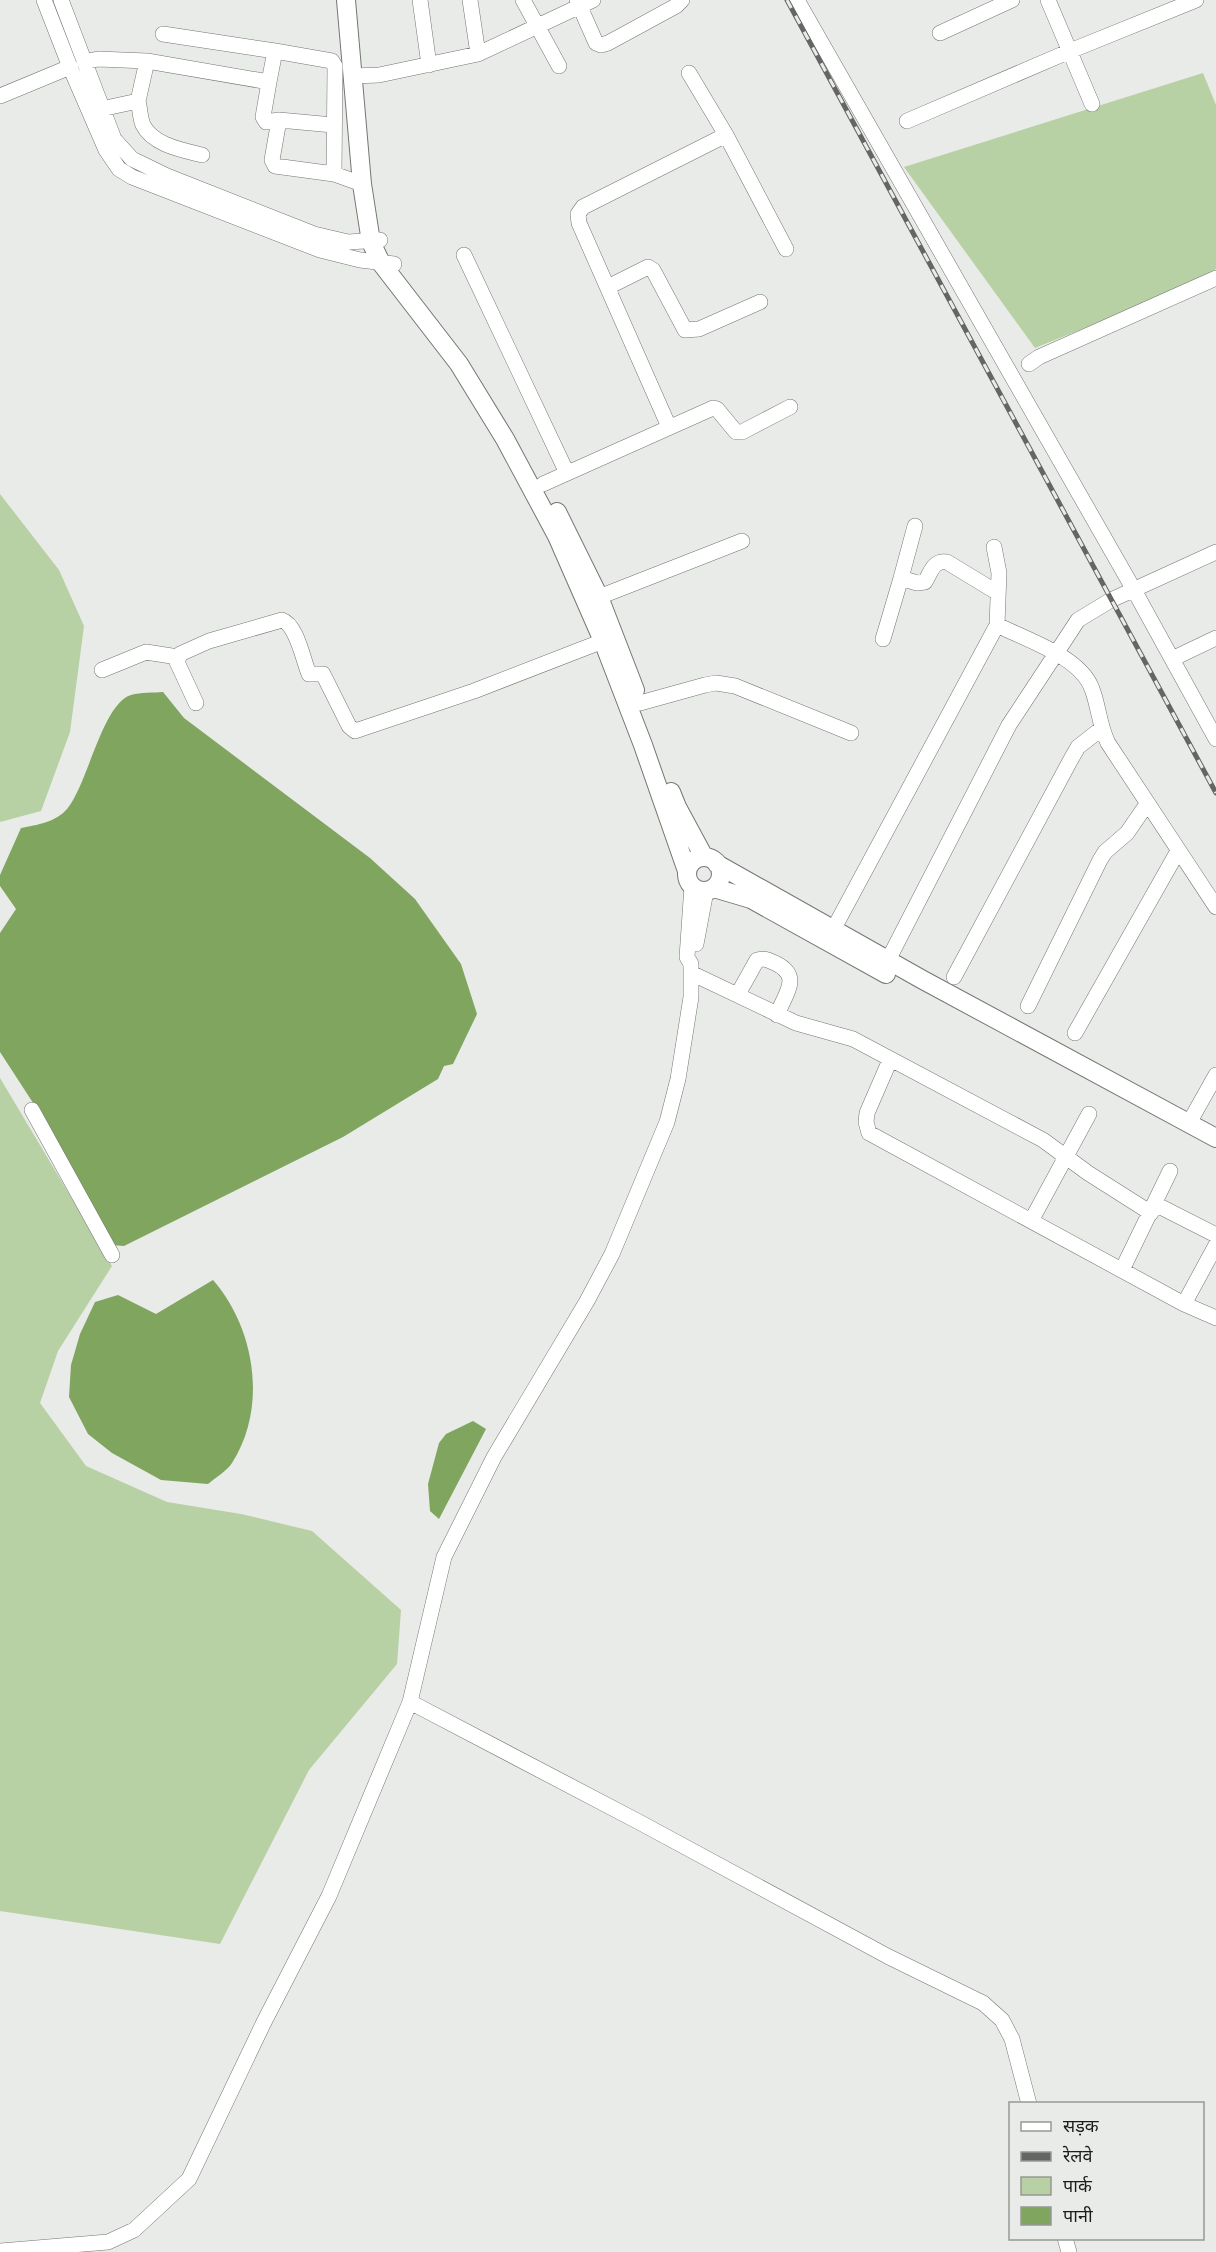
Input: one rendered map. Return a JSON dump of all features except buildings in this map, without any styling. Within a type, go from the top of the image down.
[{"type":"main road","points":[[346,0],[371,185],[376,241]]},
{"type":"main road","points":[[356,0],[362,184],[376,241],[388,263],[459,364],[505,440],[557,536],[603,640],[643,746],[700,884]]},
{"type":"main road","points":[[388,263],[474,368],[543,484],[572,539],[620,648],[677,807],[720,872],[719,881],[700,884]]},
{"type":"main road","points":[[1216,1138],[885,966],[751,899],[700,884],[690,864],[696,859],[711,861],[833,930],[885,966],[1087,1082],[1216,1149]]},
{"type":"street","points":[[44,0],[101,109],[114,139],[132,159],[166,176],[314,234],[348,242],[376,241]]},
{"type":"street","points":[[61,0],[77,64],[106,150],[119,169],[132,177],[320,250],[340,256],[388,263]]},
{"type":"street","points":[[420,0],[429,65]]},
{"type":"street","points":[[470,0],[478,54]]},
{"type":"street","points":[[523,0],[559,66]]},
{"type":"street","points":[[357,76],[429,65],[478,54],[537,27],[583,2],[596,43],[600,45],[608,43],[676,6],[682,0]]},
{"type":"street","points":[[797,0],[1172,659],[1210,713],[1216,739]]},
{"type":"street","points":[[940,33],[1012,0]]},
{"type":"street","points":[[1048,0],[1092,104]]},
{"type":"street","points":[[907,121],[1196,0]]},
{"type":"street","points":[[163,34],[332,61],[335,66],[334,174]]},
{"type":"street","points":[[275,51],[263,117],[266,122],[279,120],[333,125]]},
{"type":"street","points":[[0,96],[77,64],[98,60],[147,61],[269,82]]},
{"type":"street","points":[[147,61],[138,101],[143,125],[153,136],[174,148],[202,155]]},
{"type":"street","points":[[689,73],[726,135],[786,249]]},
{"type":"street","points":[[101,109],[138,101]]},
{"type":"street","points":[[279,120],[272,160],[274,166],[334,174],[362,184]]},
{"type":"street","points":[[669,427],[579,223],[578,214],[583,207],[726,135]]},
{"type":"street","points":[[166,176],[174,148]]},
{"type":"street","points":[[464,255],[567,472]]},
{"type":"street","points":[[608,287],[648,267],[653,270],[685,330],[699,328],[760,302]]},
{"type":"street","points":[[1029,364],[1039,357],[1216,278]]},
{"type":"street","points":[[543,484],[713,408],[717,409],[733,430],[742,432],[790,407]]},
{"type":"street","points":[[884,639],[915,526]]},
{"type":"street","points":[[599,597],[742,541]]},
{"type":"street","points":[[833,930],[997,625],[999,573],[994,547]]},
{"type":"street","points":[[885,966],[1009,725],[1078,620],[1111,600],[1216,552]]},
{"type":"street","points":[[901,578],[917,583],[925,582],[935,564],[947,562],[998,593]]},
{"type":"street","points":[[196,703],[177,662],[180,654],[209,641],[282,620],[293,629],[309,674],[323,674],[349,726],[355,731],[474,691],[603,640]]},
{"type":"street","points":[[997,625],[1083,670],[1092,687],[1101,729],[1147,804],[1216,907]]},
{"type":"street","points":[[1172,659],[1216,638]]},
{"type":"street","points":[[102,670],[146,652],[178,657]]},
{"type":"street","points":[[640,703],[716,683],[735,686],[851,733]]},
{"type":"street","points":[[954,977],[1078,747],[1101,729]]},
{"type":"street","points":[[1028,1006],[1100,860],[1105,852],[1127,833],[1147,804]]},
{"type":"street","points":[[1075,1033],[1178,851]]},
{"type":"street","points":[[0,2251],[109,2247],[134,2230],[189,2179],[264,2022],[329,1896],[410,1702],[444,1557],[494,1457],[587,1301],[612,1254],[667,1122],[678,1079],[691,997],[691,968],[700,884]]},
{"type":"street","points":[[738,994],[757,960],[766,959],[785,968],[789,972],[791,981],[777,1014]]},
{"type":"street","points":[[691,968],[796,1023],[853,1039],[1043,1140],[1088,1173],[1153,1208],[1216,1235]]},
{"type":"street","points":[[890,1060],[867,1113],[866,1122],[869,1133],[1184,1304],[1216,1318]]},
{"type":"street","points":[[1189,1124],[1216,1074]]},
{"type":"street","points":[[32,1110],[112,1255]]},
{"type":"street","points":[[1031,1221],[1089,1114]]},
{"type":"street","points":[[1122,1270],[1170,1171]]},
{"type":"street","points":[[1184,1304],[1216,1245]]},
{"type":"street","points":[[410,1702],[889,1957],[983,2003],[1002,2020],[1012,2039],[1029,2102]]},
{"type":"green space","points":[[1203,73],[1216,105],[1216,269],[1174,292],[1035,348],[904,167]]},
{"type":"green space","points":[[0,494],[59,570],[84,626],[70,732],[41,811],[0,822]]},
{"type":"green space","points":[[0,1078],[112,1266],[58,1351],[40,1403],[86,1466],[167,1502],[241,1514],[312,1531],[401,1610],[397,1664],[309,1770],[220,1944],[0,1911]]},
{"type":"water","points":[[163,692],[184,718],[370,858],[415,899],[461,964],[477,1014],[453,1064],[444,1066],[438,1079],[343,1137],[124,1246],[111,1245],[39,1112],[0,1052],[0,933],[16,909],[0,886],[0,875],[21,828],[52,820],[67,809],[82,782],[104,728],[121,701],[135,694]]},
{"type":"water","points":[[213,1280],[239,1321],[247,1344],[252,1368],[253,1393],[250,1418],[243,1441],[232,1463],[208,1484],[161,1480],[112,1453],[88,1434],[69,1397],[71,1365],[80,1334],[95,1302],[118,1295],[156,1314]]},
{"type":"water","points":[[473,1421],[486,1429],[439,1519],[430,1511],[428,1484],[439,1443],[446,1434]]},
{"type":"railway","points":[[787,0],[1216,793]]}]
